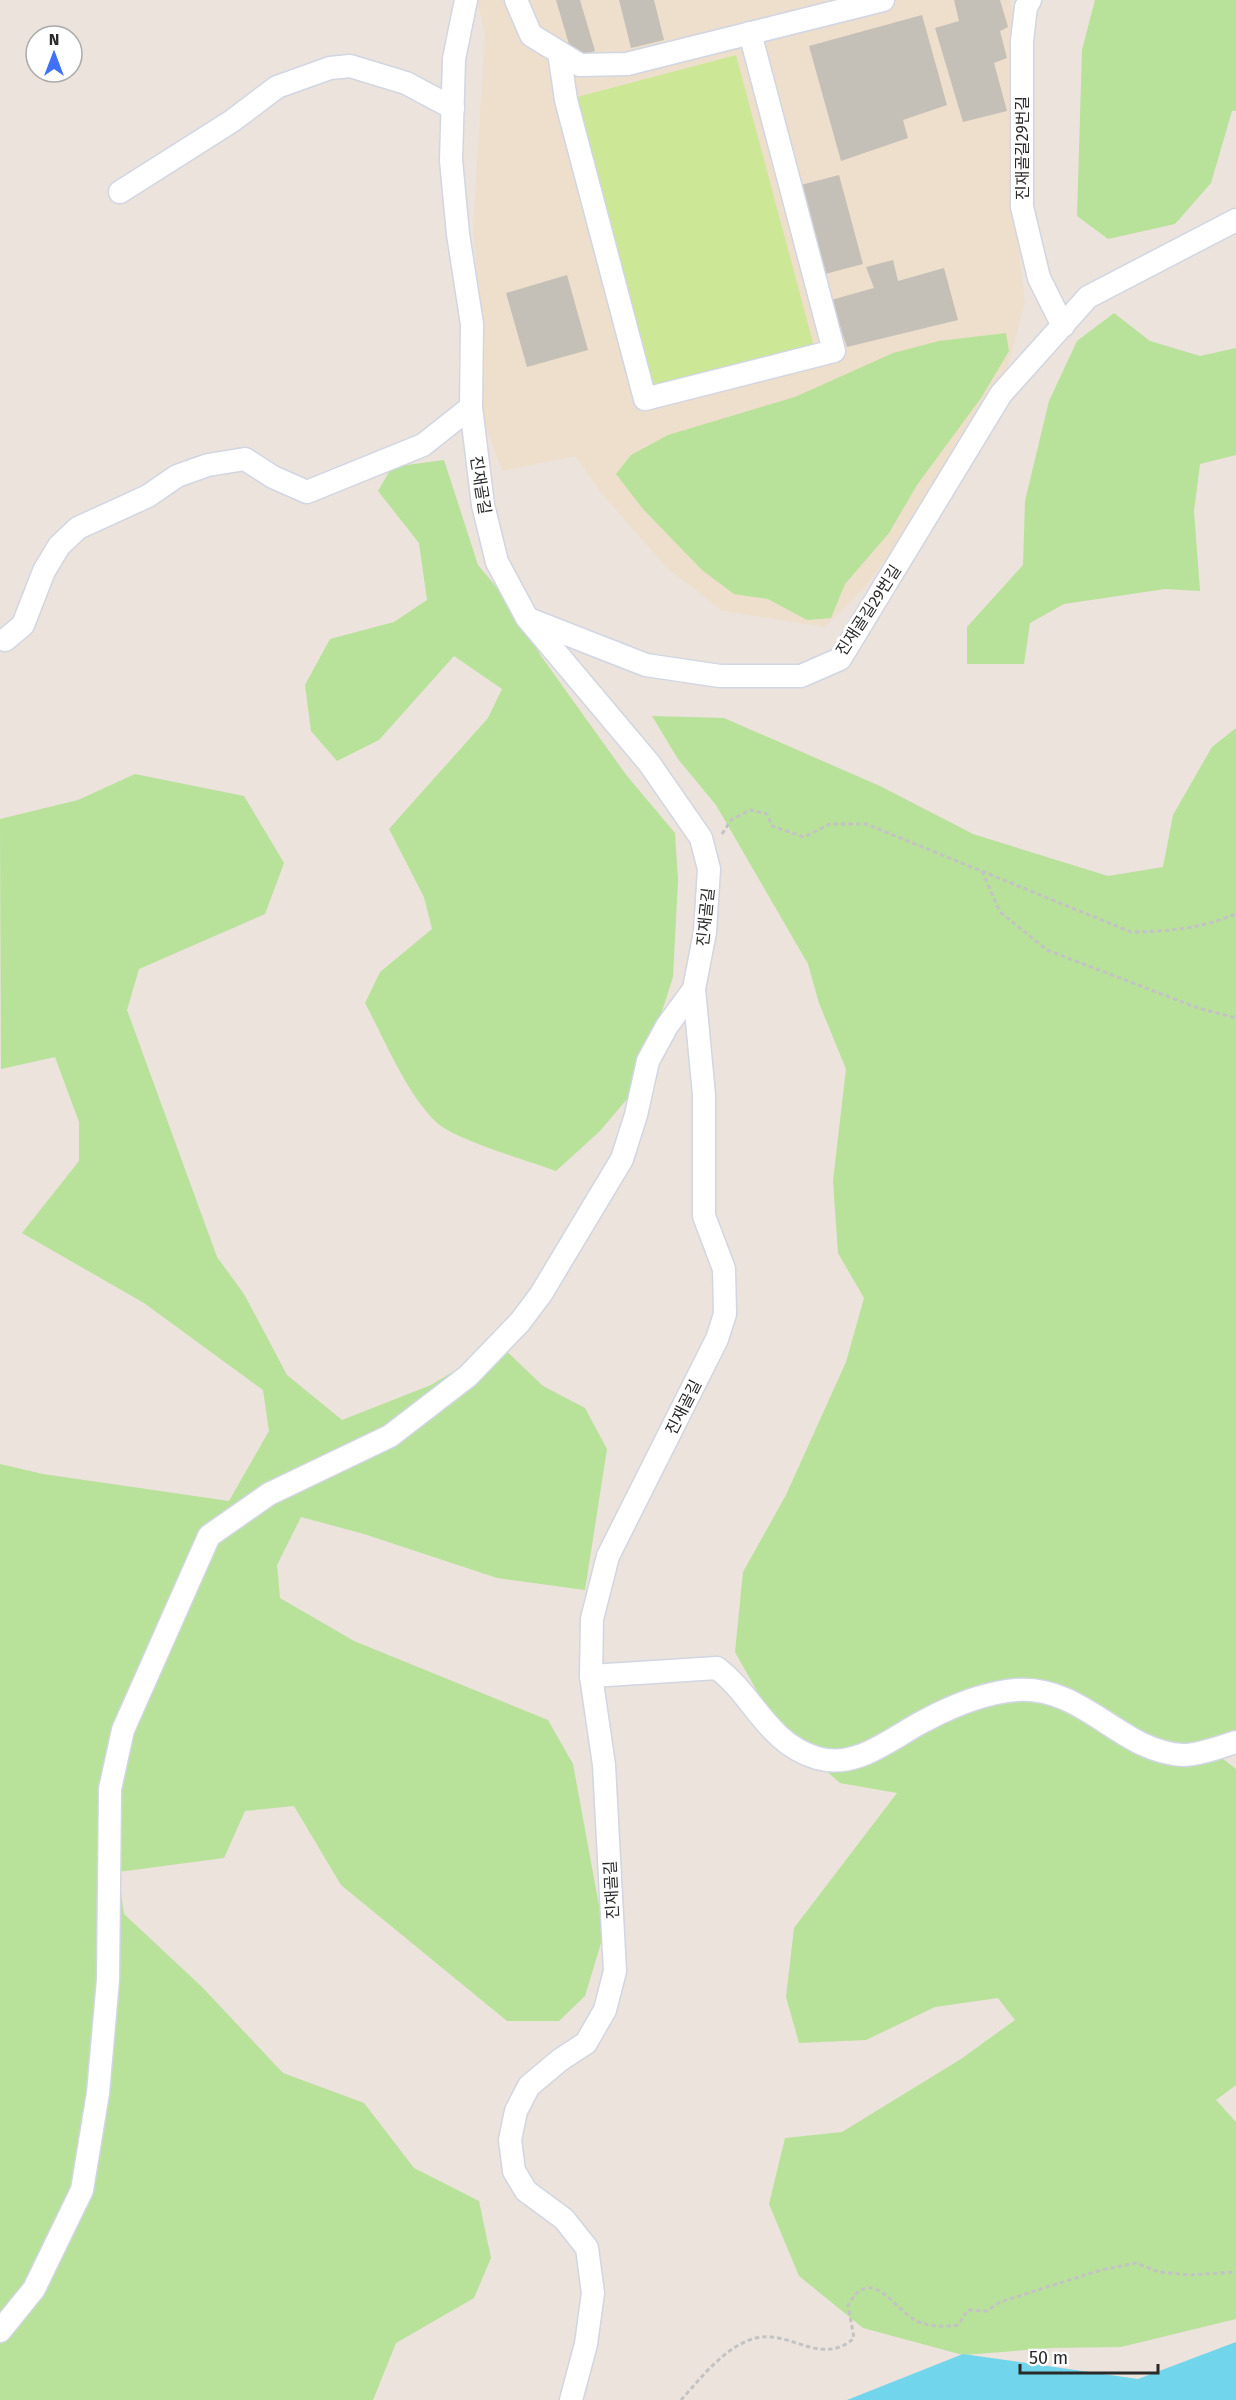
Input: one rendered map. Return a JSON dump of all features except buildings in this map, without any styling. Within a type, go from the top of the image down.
[{"type":"street","name":"진재골길","points":[[466,0],[454,59],[451,160],[458,234],[472,324],[471,406],[483,505],[497,562],[527,618],[649,763],[703,845],[709,869],[705,932],[694,989],[704,1095],[704,1216],[724,1269],[725,1314],[717,1339],[608,1556],[592,1618],[591,1676],[604,1765],[615,1971],[605,2010],[586,2043],[560,2060],[529,2086],[516,2111],[510,2139],[514,2171],[526,2191],[564,2219],[587,2248],[593,2293],[586,2344],[571,2400]]},
{"type":"street","points":[[516,0],[531,35],[580,65],[627,63],[750,33],[832,6],[883,0]]},
{"type":"street","name":"진재골길29번길","points":[[1030,0],[1026,7],[1022,41],[1022,207],[1039,278],[1063,326]]},
{"type":"street","points":[[559,52],[566,100],[645,399],[834,351],[750,33]]},
{"type":"street","points":[[120,192],[232,121],[277,87],[330,68],[350,66],[406,83],[453,108]]},
{"type":"street","name":"진재골길29번길","points":[[527,618],[646,665],[720,676],[801,676],[840,659],[1001,394],[1088,297],[1236,219]]},
{"type":"street","points":[[5,640],[23,626],[44,571],[58,546],[78,528],[148,496],[177,476],[208,465],[245,459],[273,477],[307,492],[423,445],[471,406]]},
{"type":"street","points":[[0,2331],[33,2289],[82,2190],[98,2093],[108,1980],[110,1790],[123,1730],[209,1536],[269,1494],[390,1436],[468,1376],[520,1322],[542,1294],[622,1159],[636,1115],[648,1061],[667,1026],[694,989]]},
{"type":"street","points":[[591,1676],[717,1668],[732,1680],[756,1714],[774,1732],[794,1748],[818,1758],[853,1759],[959,1704],[987,1695],[1018,1690],[1053,1694],[1084,1706],[1132,1738],[1158,1751],[1185,1755],[1236,1742]]},
{"type":"path","points":[[703,845],[720,837],[731,820],[750,810],[767,813],[772,826],[804,837],[830,824],[866,824],[946,859],[1023,886],[1077,912],[1131,932],[1197,927],[1236,914]]},
{"type":"path","points":[[982,871],[1000,912],[1047,950],[1216,1015],[1236,1018]]},
{"type":"path","points":[[681,2400],[717,2362],[738,2347],[761,2337],[826,2350],[843,2348],[854,2338],[848,2305],[855,2292],[865,2288],[880,2292],[915,2320],[940,2327],[958,2325],[968,2310],[987,2311],[1000,2302],[1101,2270],[1136,2263],[1159,2272],[1179,2274],[1236,2272]]},
{"type":"shaded area","points":[[477,0],[1010,0],[1013,12],[1011,181],[1025,303],[1007,370],[905,531],[865,587],[825,627],[723,611],[667,568],[603,495],[575,456],[502,471],[482,417],[484,341],[473,232],[485,34]]},
{"type":"green space","points":[[1095,0],[1236,0],[1236,111],[1232,111],[1211,183],[1175,224],[1108,239],[1077,216],[1082,50]]},
{"type":"green space","points":[[736,55],[816,354],[645,399],[566,100]]},
{"type":"green space","points":[[1114,313],[1150,341],[1200,356],[1236,348],[1236,455],[1200,464],[1194,511],[1200,591],[1165,589],[1064,604],[1030,623],[1024,664],[967,664],[967,627],[1023,565],[1025,501],[1049,401],[1077,341]]},
{"type":"green space","points":[[1006,333],[1009,351],[981,398],[917,485],[889,533],[845,584],[831,618],[807,620],[768,599],[734,594],[702,570],[643,509],[616,474],[631,455],[668,435],[795,397],[893,353],[939,341]]},
{"type":"green space","points":[[444,460],[478,565],[513,607],[541,656],[627,776],[675,833],[678,880],[673,977],[638,1086],[600,1131],[556,1171],[475,1143],[436,1122],[405,1081],[365,1003],[380,972],[432,929],[424,897],[389,829],[488,718],[502,689],[454,656],[379,740],[337,761],[311,731],[305,685],[330,639],[394,622],[427,600],[419,543],[378,491],[392,467]]},
{"type":"green space","points":[[652,716],[724,718],[880,786],[973,834],[1108,876],[1163,867],[1173,815],[1212,747],[1236,728],[1236,1741],[1214,1752],[1236,1769],[1236,2085],[1216,2100],[1236,2122],[1236,2319],[1121,2347],[1051,2348],[963,2355],[863,2328],[799,2276],[769,2204],[785,2138],[842,2132],[961,2059],[1015,2020],[998,1998],[935,2007],[866,2040],[799,2043],[786,1997],[794,1928],[897,1793],[840,1783],[777,1727],[735,1652],[743,1572],[786,1495],[846,1362],[864,1298],[838,1253],[833,1181],[846,1069],[819,1003],[808,964],[716,805],[678,759]]},
{"type":"green space","points":[[135,774],[244,796],[284,863],[265,914],[139,969],[127,1010],[217,1257],[244,1294],[287,1375],[342,1420],[431,1385],[499,1344],[543,1386],[585,1408],[607,1449],[585,1590],[497,1578],[364,1534],[301,1517],[277,1565],[280,1598],[354,1641],[548,1720],[573,1764],[604,1933],[585,1996],[559,2021],[507,2021],[341,1885],[294,1806],[245,1811],[224,1858],[118,1872],[124,1914],[202,1987],[283,2073],[364,2103],[414,2168],[479,2201],[491,2258],[474,2298],[396,2343],[373,2400],[0,2400],[0,1464],[43,1474],[229,1501],[269,1431],[263,1390],[144,1303],[22,1233],[79,1161],[79,1122],[55,1057],[1,1069],[0,819],[78,800]]},
{"type":"water","points":[[1236,2342],[1236,2400],[847,2400],[963,2354],[1138,2379]]}]
